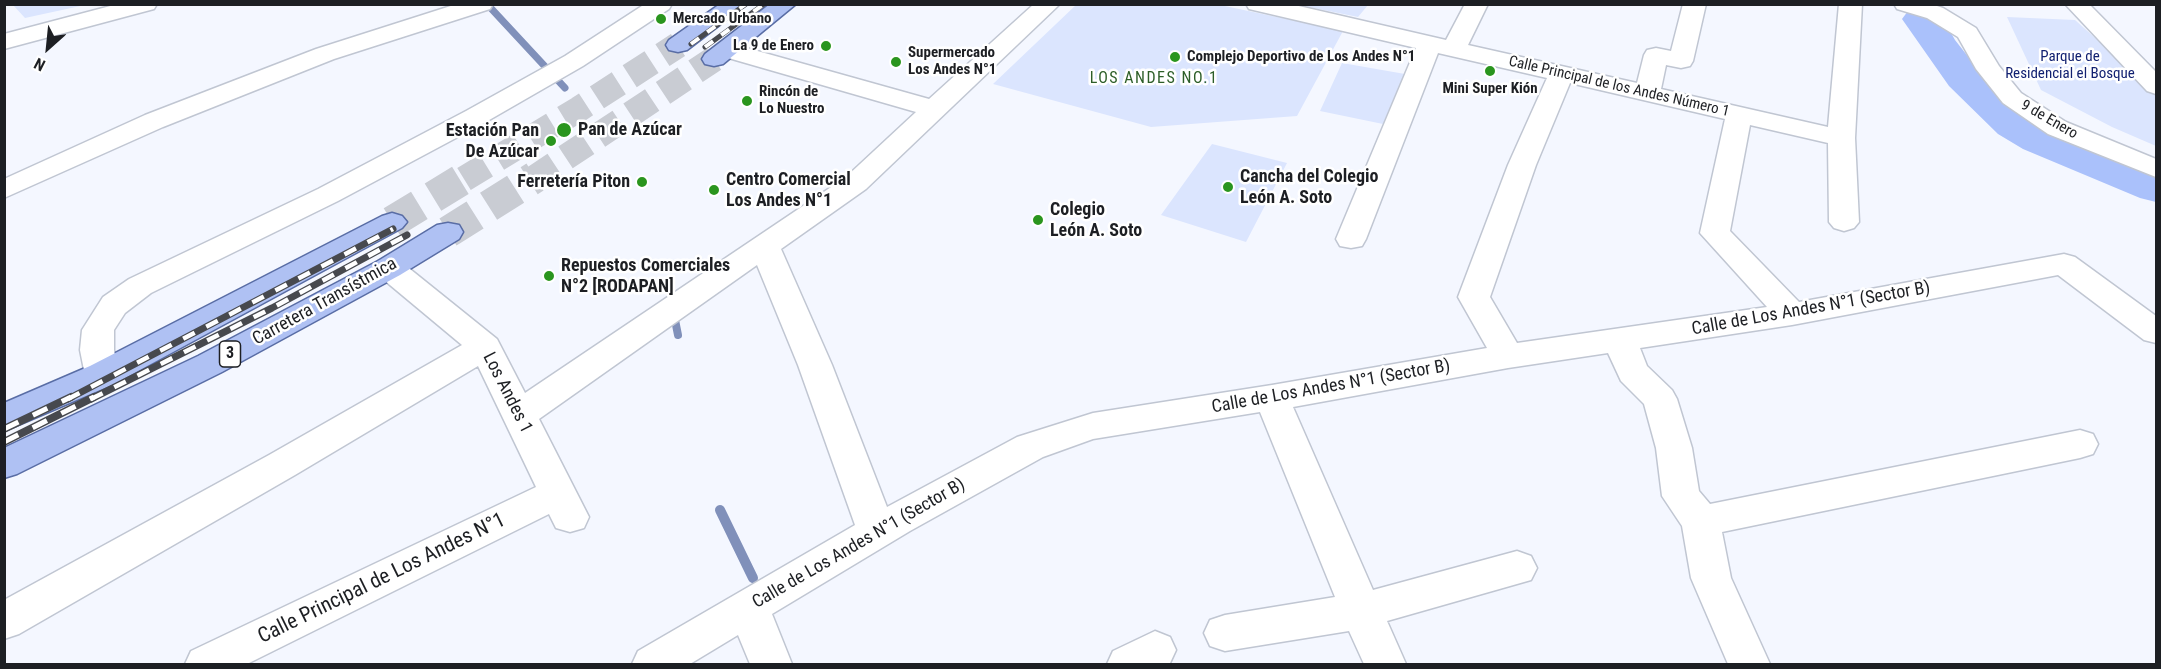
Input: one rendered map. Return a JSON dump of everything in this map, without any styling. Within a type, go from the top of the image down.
[{"type":"main road","points":[[678,45],[736,4]]},
{"type":"main road","points":[[721,54],[785,4]]},
{"type":"main road","name":"Carretera Transístmica","points":[[4,418],[102,375],[392,222]]},
{"type":"main road","name":"Carretera Transístmica","points":[[4,464],[210,364],[389,268],[448,232]]},
{"type":"street","points":[[4,42],[146,4]]},
{"type":"street","points":[[393,4],[414,26]]},
{"type":"street","points":[[4,190],[154,121],[325,54],[482,4]]},
{"type":"street","points":[[102,375],[97,350],[98,330],[114,305],[140,286],[328,195],[475,117],[574,61],[661,4]]},
{"type":"street","points":[[519,415],[856,183],[1011,36],[1049,4]]},
{"type":"street","name":"Calle Principal de los Andes Número 1","points":[[1257,4],[1841,138]]},
{"type":"street","points":[[1351,239],[1388,141],[1442,45],[1477,4]]},
{"type":"street","points":[[1647,93],[1656,55],[1681,61],[1695,4]]},
{"type":"street","points":[[1844,222],[1841,138],[1851,4]]},
{"type":"street","name":"9 de Enero","points":[[1905,4],[1935,13],[1968,33],[1988,69],[2012,98],[2057,128],[2157,169]]},
{"type":"street","points":[[2076,4],[2157,86]]},
{"type":"street","points":[[721,54],[934,109]]},
{"type":"street","points":[[1508,356],[1474,297],[1522,165],[1561,74]]},
{"type":"street","points":[[1739,114],[1715,233],[1792,314]]},
{"type":"street","points":[[765,247],[815,365],[877,532]]},
{"type":"street","name":"Calle de Los Andes N°1 (Sector B)","points":[[653,664],[877,532],[1030,447],[1058,436],[1107,424],[1272,398],[1508,356],[1792,314],[2064,264],[2157,332]]},
{"type":"street","name":"Los Andes 1","points":[[389,268],[423,293],[484,347],[564,505]]},
{"type":"street","points":[[1620,341],[1633,372],[1660,399],[1674,448],[1681,496],[1701,521],[1712,578],[1749,664]]},
{"type":"street","points":[[4,621],[282,465],[484,347]]},
{"type":"street","points":[[1272,398],[1360,611],[1385,664]]},
{"type":"street","points":[[1701,521],[2080,444]]},
{"type":"street","name":"Calle Principal de Los Andes N°1","points":[[206,664],[564,505]]},
{"type":"street","points":[[1226,633],[1360,611],[1517,568]]},
{"type":"street","points":[[749,608],[771,664]]},
{"type":"green space","points":[[1368,4],[1358,17],[1299,5]]},
{"type":"green space","points":[[13,5],[85,5],[25,18]]},
{"type":"green space","name":"Complejo Deportivo de Los Andes N°1","points":[[1076,5],[1220,5],[1343,31],[1297,116],[1151,127],[993,84]]},
{"type":"green space","name":"Parque de Residencial el Bosque","points":[[2007,17],[2075,20],[2156,92],[2156,146],[2112,127],[2041,90]]},
{"type":"green space","points":[[1342,63],[1405,74],[1383,124],[1320,111]]},
{"type":"green space","name":"Cancha del Colegio León A. Soto","points":[[1212,144],[1287,163],[1246,242],[1161,215]]},
{"type":"waterway","points":[[487,4],[565,88]]},
{"type":"waterway","points":[[1921,19],[1932,30],[1937,42],[1963,77],[2013,125],[2038,140],[2156,188]]},
{"type":"waterway","points":[[675,320],[678,335]]},
{"type":"waterway","points":[[720,510],[753,578]]},
{"type":"tunnel","points":[[464,179],[678,45]]},
{"type":"tunnel","points":[[533,179],[714,59]]},
{"type":"tunnel","points":[[392,222],[466,177]]},
{"type":"tunnel","points":[[448,232],[535,177]]},
{"type":"railway","points":[[691,44],[746,4]]},
{"type":"railway","points":[[705,47],[764,4]]},
{"type":"railway","points":[[68,399],[393,229]]},
{"type":"railway","points":[[91,399],[272,308],[407,235]]},
{"type":"railway","points":[[4,429],[71,397]]},
{"type":"railway","points":[[4,442],[94,397]]},
{"type":"place","name":"Mercado Urbano","points":[[661,19]]},
{"type":"place","name":"La 9 de Enero","points":[[826,46]]},
{"type":"place","name":"Complejo Deportivo de Los Andes N°1","points":[[1175,57]]},
{"type":"place","name":"Supermercado Los Andes N°1","points":[[896,62]]},
{"type":"place","name":"Mini Super Kión","points":[[1490,71]]},
{"type":"place","name":"Rincón de Lo Nuestro","points":[[747,101]]},
{"type":"place","name":"Pan de Azúcar","points":[[564,130]]},
{"type":"place","name":"Estación Pan De Azúcar","points":[[551,141]]},
{"type":"place","name":"Ferretería Piton","points":[[642,182]]},
{"type":"place","name":"Cancha del Colegio León A. Soto","points":[[1228,187]]},
{"type":"place","name":"Centro Comercial Los Andes N°1","points":[[714,190]]},
{"type":"place","name":"Colegio León A. Soto","points":[[1038,220]]},
{"type":"place","name":"Repuestos Comerciales N°2 [RODAPAN]","points":[[549,276]]},
{"type":"district","name":"LOS ANDES NO.1","points":[[1154,79]]}]
